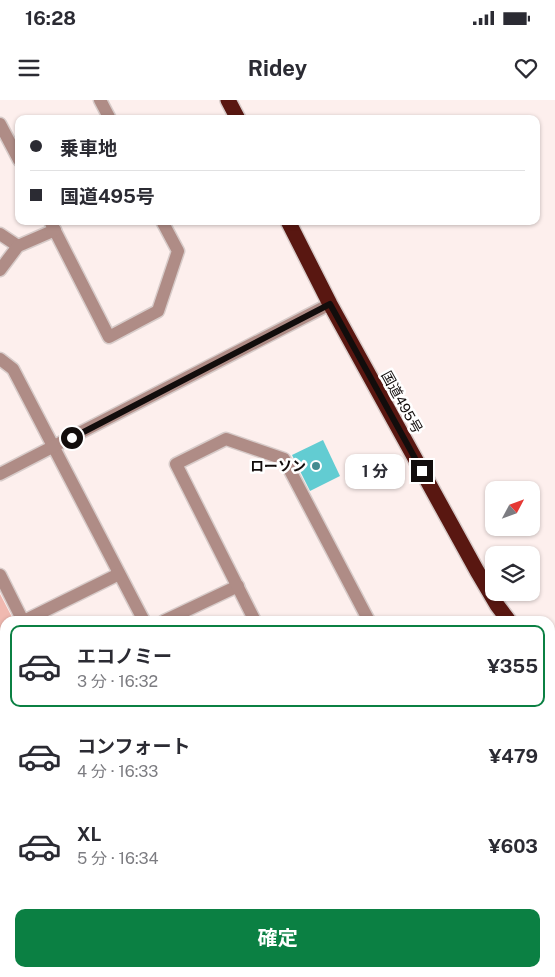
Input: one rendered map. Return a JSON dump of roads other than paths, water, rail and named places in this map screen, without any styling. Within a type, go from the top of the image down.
[{"type":"highway","points":[[228,100],[236,115]]},
{"type":"highway","name":"国道495号","points":[[290,225],[330,304],[477,571],[505,616]]},
{"type":"street","points":[[100,100],[108,115]]},
{"type":"street","points":[[0,124],[15,152]]},
{"type":"street","points":[[0,270],[18,246],[53,226],[109,337],[158,311],[178,252],[164,225]]},
{"type":"street","points":[[0,234],[18,246]]},
{"type":"street","points":[[0,474],[330,304]]},
{"type":"street","points":[[0,359],[14,369],[141,616]]},
{"type":"street","points":[[253,616],[176,464],[226,440],[284,459],[366,616]]},
{"type":"street","points":[[34,616],[119,574]]},
{"type":"street","points":[[0,575],[21,616]]},
{"type":"street","points":[[175,616],[238,586]]},
{"type":"place","name":"ローソン","points":[[316,466]]}]
